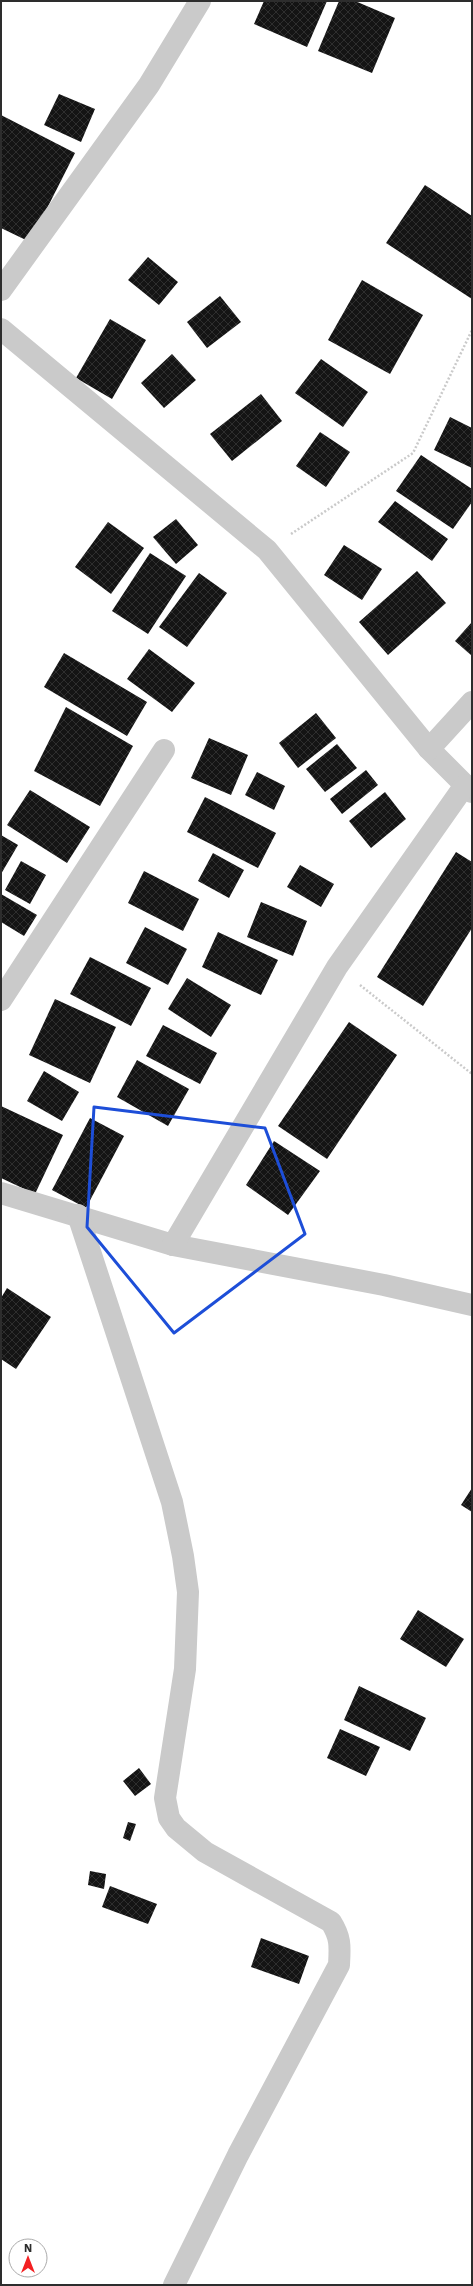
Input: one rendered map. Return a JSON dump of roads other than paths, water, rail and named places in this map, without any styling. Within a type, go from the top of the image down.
[{"type":"street","points":[[1,290],[149,85],[200,1]]},
{"type":"street","points":[[1,329],[268,550],[429,749],[468,789],[338,967],[173,1245]]},
{"type":"street","points":[[429,749],[472,702]]},
{"type":"street","points":[[1,1000],[164,750]]},
{"type":"street","points":[[1,1193],[78,1215],[173,1245],[384,1285],[472,1305]]},
{"type":"street","points":[[78,1215],[172,1502],[183,1556],[188,1592],[184,1669],[165,1798],[169,1818],[176,1828],[205,1852],[331,1922],[339,1935],[339,1965],[238,2155],[174,2285]]}]
